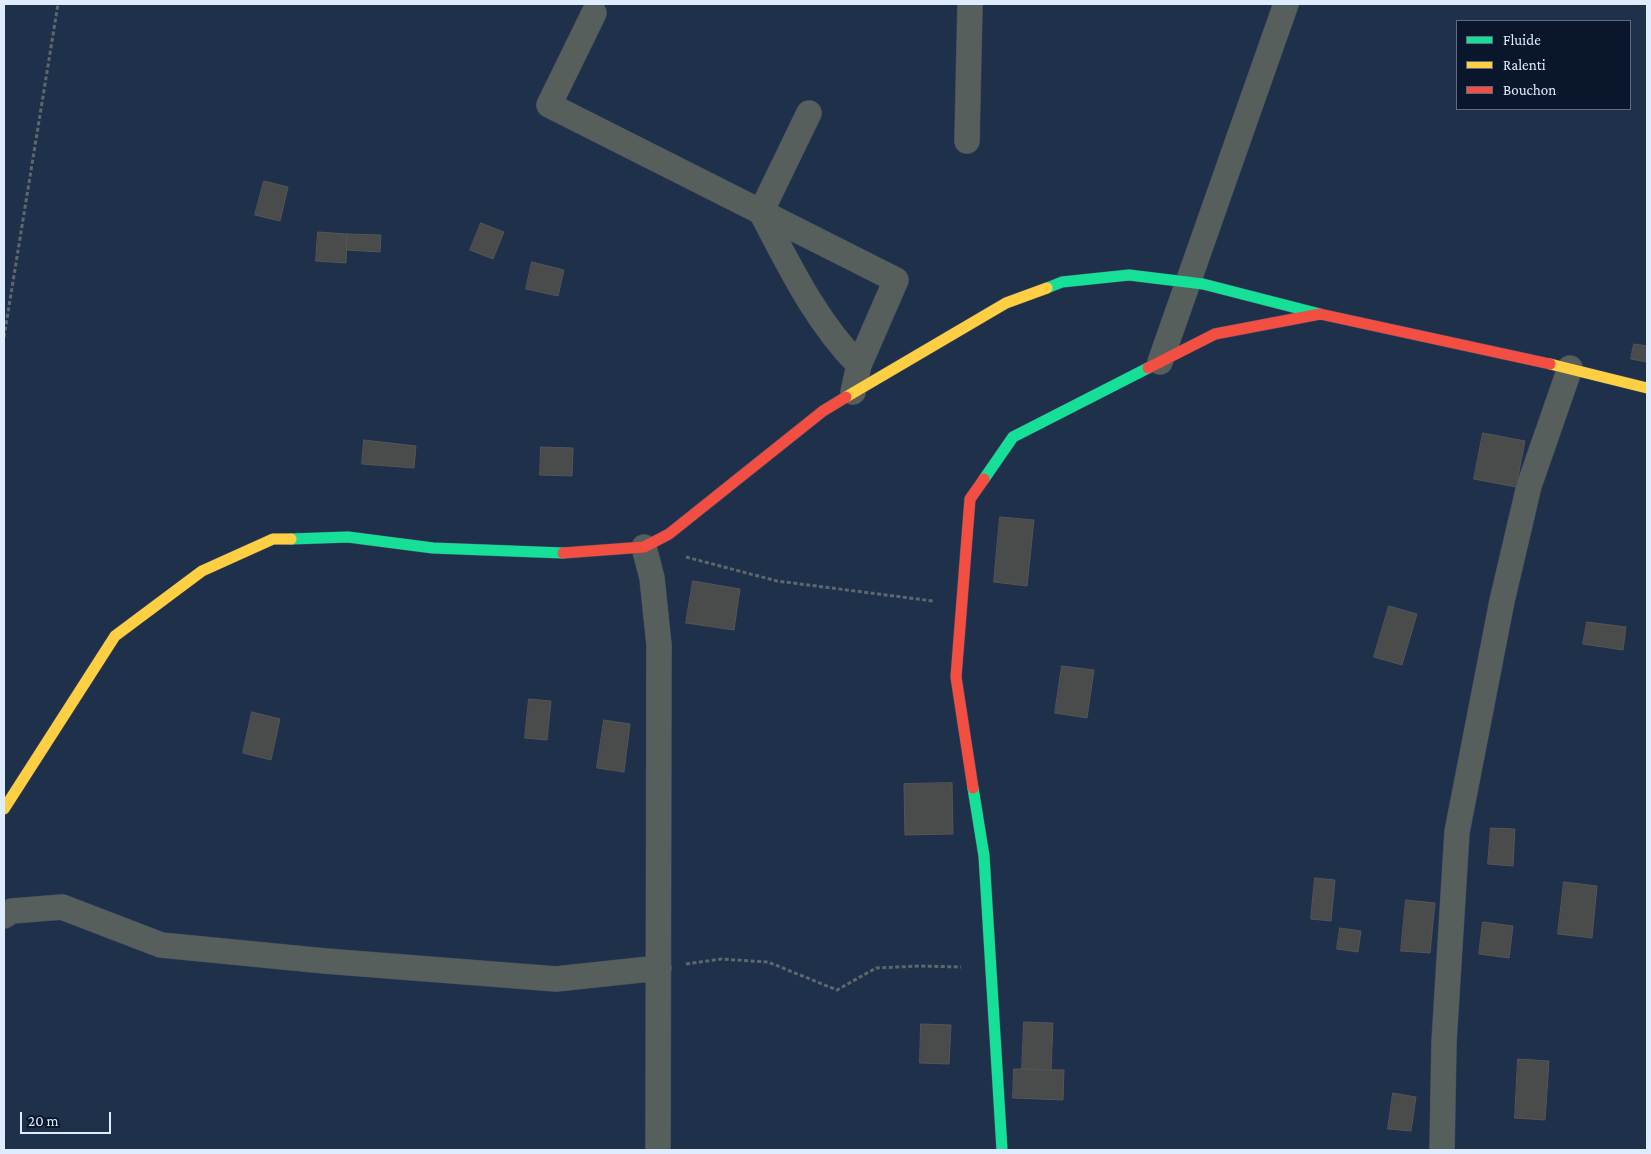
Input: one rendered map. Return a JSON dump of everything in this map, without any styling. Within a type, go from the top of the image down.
[{"type":"street","points":[[967,141],[970,4]]},
{"type":"street","points":[[1160,362],[1286,4]]},
{"type":"street","points":[[594,13],[549,105],[896,280],[859,365],[853,392]]},
{"type":"street","points":[[761,212],[809,113]]},
{"type":"street","points":[[761,212],[800,285],[843,349],[859,365]]},
{"type":"street","points":[[4,809],[115,636],[202,571],[272,539],[348,537],[433,548],[572,553],[644,546],[670,534],[823,411],[853,392],[1006,303],[1062,282],[1129,275],[1203,284],[1320,314],[1570,368],[1647,388]]},
{"type":"street","points":[[1002,1150],[984,856],[956,677],[970,499],[1013,437],[1215,334],[1320,314]]},
{"type":"street","points":[[1442,1150],[1444,1042],[1456,832],[1502,601],[1529,486],[1570,368]]},
{"type":"street","points":[[644,546],[652,578],[659,645],[658,1150]]},
{"type":"street","points":[[4,916],[12,911],[62,907],[161,944],[325,961],[556,979],[659,968]]},
{"type":"path","points":[[4,337],[58,4]]},
{"type":"path","points":[[644,546],[777,581],[900,598],[962,604]]},
{"type":"path","points":[[659,968],[721,959],[768,962],[837,990],[876,968],[920,966],[990,968]]},
{"type":"building","points":[[264,181],[288,187],[280,221],[255,215]]},
{"type":"building","points":[[481,223],[504,232],[493,259],[470,250]]},
{"type":"building","points":[[318,232],[347,234],[346,263],[316,261]]},
{"type":"building","points":[[347,234],[381,235],[380,252],[347,250]]},
{"type":"building","points":[[532,262],[564,270],[558,296],[526,289]]},
{"type":"building","points":[[1634,344],[1647,346],[1647,362],[1631,359]]},
{"type":"building","points":[[1483,433],[1525,441],[1516,487],[1474,479]]},
{"type":"building","points":[[364,440],[416,446],[414,468],[362,464]]},
{"type":"building","points":[[541,447],[573,448],[572,476],[540,475]]},
{"type":"building","points":[[1000,517],[1034,520],[1027,586],[994,582]]},
{"type":"building","points":[[693,581],[740,589],[734,630],[686,623]]},
{"type":"building","points":[[1389,606],[1417,614],[1402,665],[1374,657]]},
{"type":"building","points":[[1587,622],[1626,627],[1623,650],[1583,644]]},
{"type":"building","points":[[1062,666],[1094,670],[1087,718],[1055,713]]},
{"type":"building","points":[[529,699],[551,701],[547,740],[525,738]]},
{"type":"building","points":[[252,712],[280,719],[271,760],[243,753]]},
{"type":"building","points":[[604,720],[630,724],[624,772],[597,768]]},
{"type":"building","points":[[952,783],[953,834],[905,835],[904,784]]},
{"type":"building","points":[[1491,828],[1515,829],[1513,866],[1488,864]]},
{"type":"building","points":[[1315,878],[1335,880],[1331,921],[1311,919]]},
{"type":"building","points":[[1564,882],[1597,886],[1592,938],[1558,934]]},
{"type":"building","points":[[1406,900],[1435,903],[1430,953],[1401,951]]},
{"type":"building","points":[[1483,922],[1513,926],[1509,958],[1479,954]]},
{"type":"building","points":[[1340,928],[1361,931],[1358,952],[1337,949]]},
{"type":"building","points":[[1024,1022],[1053,1023],[1051,1070],[1022,1069]]},
{"type":"building","points":[[921,1024],[951,1025],[949,1064],[920,1063]]},
{"type":"building","points":[[1518,1059],[1549,1061],[1545,1120],[1515,1118]]},
{"type":"building","points":[[1014,1069],[1064,1070],[1063,1100],[1013,1098]]},
{"type":"building","points":[[1393,1093],[1416,1097],[1411,1131],[1388,1129]]},
{"type":"traffic: fast","points":[[1047,288],[1062,282],[1129,275],[1203,284],[1320,314]]},
{"type":"traffic: fast","points":[[984,479],[1013,437],[1148,368]]},
{"type":"traffic: fast","points":[[291,539],[348,537],[433,548],[563,553]]},
{"type":"traffic: fast","points":[[973,788],[984,856],[1002,1150]]},
{"type":"traffic: slow","points":[[846,397],[1006,303],[1047,288]]},
{"type":"traffic: slow","points":[[1550,364],[1647,388]]},
{"type":"traffic: slow","points":[[4,809],[115,636],[202,571],[273,539],[291,539]]},
{"type":"traffic: jam","points":[[1148,368],[1215,334],[1320,314],[1550,364]]},
{"type":"traffic: jam","points":[[563,553],[644,547],[669,534],[823,411],[846,397]]},
{"type":"traffic: jam","points":[[973,788],[956,677],[970,499],[984,479]]}]
